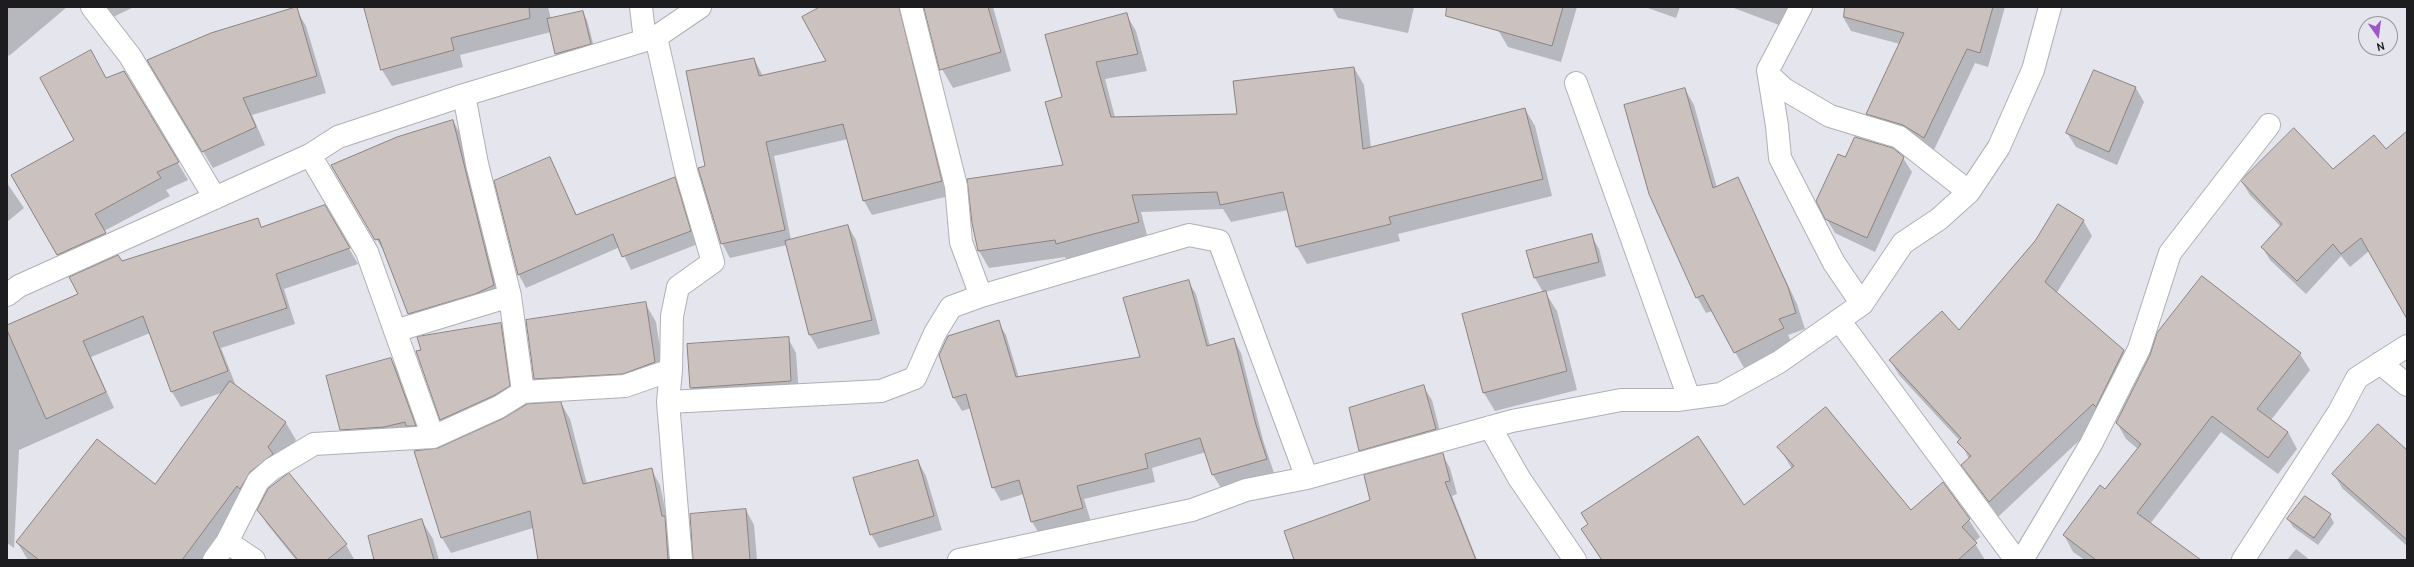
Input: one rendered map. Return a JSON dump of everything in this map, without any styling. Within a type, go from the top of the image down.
[{"type":"street","points":[[92,7],[130,56],[215,198]]},
{"type":"street","points":[[641,7],[651,38],[686,171],[713,262],[678,287],[672,316],[672,370],[668,402],[680,560]]},
{"type":"street","points":[[7,295],[19,286],[310,155],[338,137],[464,95],[651,38],[700,7]]},
{"type":"street","points":[[911,7],[956,186],[961,242],[981,296]]},
{"type":"street","points":[[1800,7],[1768,70],[1777,126],[1780,158],[1834,263],[1862,304]]},
{"type":"street","points":[[959,560],[1048,551],[1192,510],[1246,490],[1307,478],[1490,428],[1621,400],[1689,398],[1721,394],[1778,362],[1862,304],[1903,243],[1939,219],[1968,192],[1999,147],[2033,70],[2050,7]]},
{"type":"street","points":[[1769,75],[1784,89],[1830,116],[1899,137],[1968,192]]},
{"type":"street","points":[[1576,83],[1689,398]]},
{"type":"street","points":[[464,95],[477,164],[510,296],[523,392]]},
{"type":"street","points":[[2022,560],[2091,444],[2139,349],[2170,253],[2269,125]]},
{"type":"street","points":[[310,155],[368,252],[432,437]]},
{"type":"street","points":[[668,402],[881,391],[915,378],[935,333],[951,307],[981,296],[1189,235],[1219,240],[1307,478]]},
{"type":"street","points":[[395,332],[510,296]]},
{"type":"street","points":[[1839,320],[2016,560]]},
{"type":"street","points":[[2243,560],[2339,412],[2357,378],[2407,346]]},
{"type":"street","points":[[2380,364],[2407,385]]},
{"type":"street","points":[[214,560],[227,542],[258,482],[272,469],[314,444],[432,437],[499,407],[523,392],[625,386],[672,370]]},
{"type":"street","points":[[1490,428],[1519,478],[1575,560]]},
{"type":"street","points":[[227,542],[254,560]]},
{"type":"building","points":[[297,7],[317,76],[243,98],[256,127],[202,152],[147,60],[211,33]]},
{"type":"building","points":[[364,7],[529,7],[530,18],[451,38],[454,50],[381,70]]},
{"type":"building","points":[[820,7],[899,7],[942,181],[863,201],[843,124],[766,142],[785,230],[721,244],[698,168],[705,166],[686,71],[754,58],[759,76],[826,61],[802,17]]},
{"type":"building","points":[[924,7],[988,7],[1001,52],[940,70]]},
{"type":"building","points":[[1447,7],[1563,7],[1552,46],[1446,16]]},
{"type":"building","points":[[1845,7],[1993,7],[1980,53],[1967,49],[1924,138],[1903,125],[1866,114],[1904,33],[1844,17]]},
{"type":"building","points":[[583,11],[591,44],[555,54],[547,19]]},
{"type":"building","points":[[1127,13],[1138,54],[1096,62],[1111,117],[1237,114],[1233,81],[1354,67],[1363,149],[1525,108],[1543,179],[1389,217],[1391,224],[1296,247],[1283,192],[1220,205],[1217,192],[1132,195],[1139,222],[1056,244],[1055,240],[978,251],[972,223],[967,179],[1063,165],[1045,102],[1062,97],[1045,35]]},
{"type":"building","points":[[91,50],[106,78],[124,71],[179,162],[157,172],[161,178],[95,214],[106,233],[57,255],[11,175],[74,140],[40,78]]},
{"type":"building","points":[[2094,70],[2136,87],[2109,152],[2066,133]]},
{"type":"building","points":[[1685,88],[1713,188],[1738,177],[1788,287],[1796,313],[1779,319],[1784,328],[1734,353],[1703,295],[1696,298],[1649,194],[1624,105]]},
{"type":"building","points":[[453,120],[494,285],[475,294],[408,314],[379,239],[375,240],[331,165],[397,137]]},
{"type":"building","points":[[2294,128],[2333,169],[2374,135],[2386,149],[2407,131],[2407,319],[2361,238],[2341,254],[2333,244],[2297,281],[2261,247],[2282,224],[2241,181]]},
{"type":"building","points":[[1855,137],[1893,148],[1904,157],[1867,238],[1825,219],[1816,201],[1838,154],[1845,157]]},
{"type":"building","points":[[550,157],[576,215],[675,177],[691,231],[622,257],[613,234],[518,275],[494,181]]},
{"type":"building","points":[[2058,204],[2084,220],[2045,282],[2124,350],[2096,407],[2093,404],[1989,502],[1961,465],[1971,456],[1957,442],[1961,438],[1889,360],[1942,311],[1959,330],[2035,241]]},
{"type":"building","points":[[325,205],[350,248],[276,274],[287,308],[213,332],[228,371],[171,392],[143,316],[83,341],[106,392],[46,419],[7,330],[7,325],[78,294],[69,277],[118,255],[122,261],[258,218],[261,227]]},
{"type":"building","points":[[848,225],[872,320],[809,335],[785,241]]},
{"type":"building","points":[[1592,234],[1599,262],[1534,278],[1526,251]]},
{"type":"building","points":[[2202,276],[2301,353],[2257,409],[2288,432],[2268,458],[2212,416],[2137,513],[2201,560],[2096,560],[2063,535],[2100,485],[2105,489],[2141,444],[2116,423],[2150,355],[2157,333]]},
{"type":"building","points":[[1189,280],[1207,346],[1234,338],[1256,425],[1267,459],[1212,475],[1200,438],[1145,454],[1148,468],[1077,486],[1083,508],[1031,522],[1019,480],[992,488],[966,394],[953,398],[939,355],[948,336],[999,320],[1016,377],[1140,357],[1123,298]]},
{"type":"building","points":[[1546,291],[1567,371],[1483,393],[1462,314]]},
{"type":"building","points":[[646,302],[655,362],[623,374],[534,379],[526,320]]},
{"type":"building","points":[[501,323],[510,386],[493,396],[440,420],[416,351],[421,350],[417,337]]},
{"type":"building","points":[[789,337],[791,381],[690,388],[687,344]]},
{"type":"building","points":[[391,358],[416,426],[406,426],[405,422],[384,427],[340,430],[326,376]]},
{"type":"building","points":[[230,381],[286,422],[268,447],[273,454],[250,472],[240,489],[237,486],[182,560],[39,560],[16,542],[97,439],[155,484]]},
{"type":"building","points":[[1424,385],[1436,429],[1359,451],[1349,408]]},
{"type":"building","points":[[561,402],[583,484],[652,468],[662,516],[665,516],[668,560],[538,560],[530,511],[441,538],[414,451],[438,448],[504,418],[527,404]]},
{"type":"building","points":[[1826,407],[1911,510],[1943,482],[1970,519],[1962,527],[1977,543],[1958,560],[1602,560],[1581,529],[1588,524],[1581,513],[1698,436],[1744,505],[1794,466],[1777,447]]},
{"type":"building","points":[[2378,424],[2407,450],[2407,540],[2332,474]]},
{"type":"building","points":[[1443,453],[1450,481],[1445,482],[1476,560],[1294,560],[1284,531],[1370,500],[1364,475]]},
{"type":"building","points":[[918,460],[934,516],[870,535],[853,478]]},
{"type":"building","points":[[289,473],[347,544],[327,560],[298,560],[257,510],[268,489]]},
{"type":"building","points":[[2305,496],[2331,514],[2314,538],[2287,519]]},
{"type":"building","points":[[746,509],[750,560],[693,560],[690,514]]},
{"type":"building","points":[[422,519],[434,560],[374,560],[368,536]]}]
